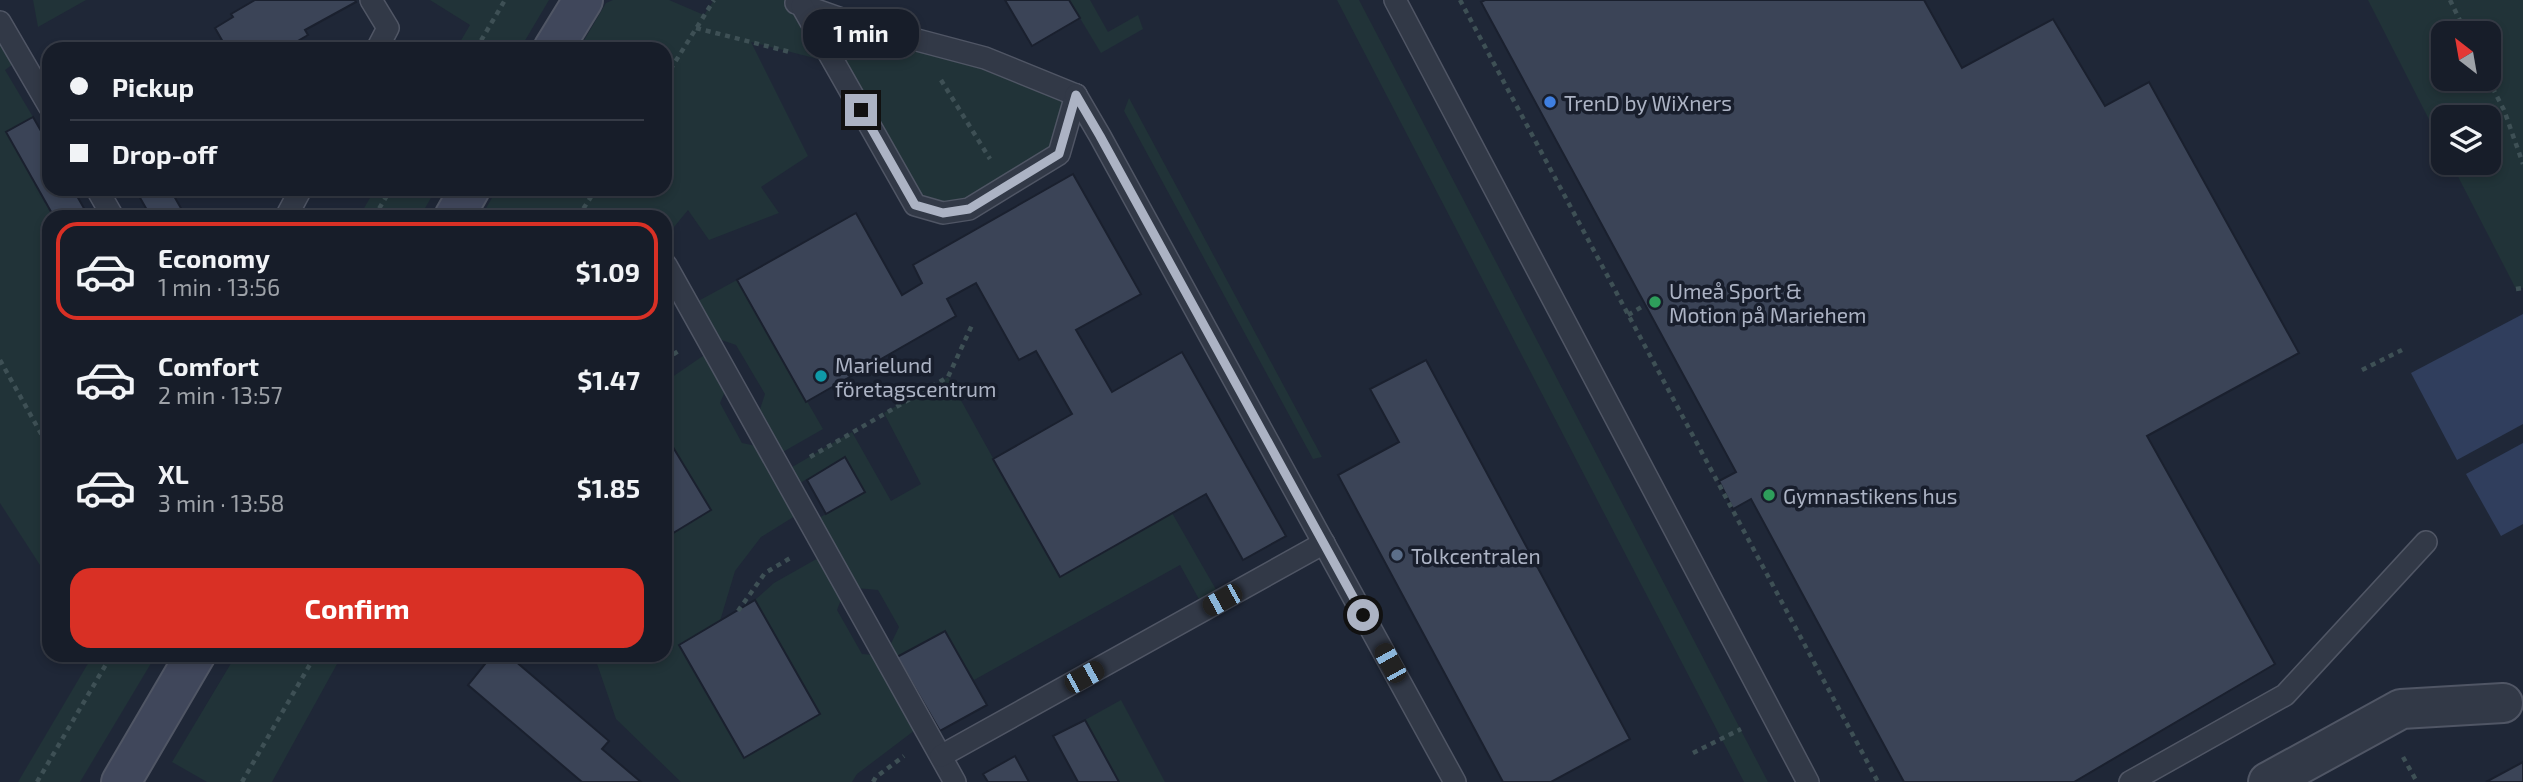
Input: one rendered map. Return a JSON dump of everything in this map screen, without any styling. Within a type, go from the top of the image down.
[{"type":"street","points":[[557,42],[583,0]]},
{"type":"street","points":[[121,782],[191,662]]},
{"type":"street","points":[[2268,782],[2401,709],[2502,702]]},
{"type":"lane","points":[[371,0],[388,28],[381,42]]},
{"type":"lane","points":[[1395,0],[1808,782]]},
{"type":"lane","points":[[796,3],[917,41],[985,58],[1076,95],[1455,782]]},
{"type":"lane","points":[[796,3],[834,63],[915,205],[943,213],[969,209],[1059,154],[1076,95]]},
{"type":"lane","points":[[0,22],[42,94]]},
{"type":"lane","points":[[672,276],[955,782]]},
{"type":"lane","points":[[2130,782],[2285,695],[2426,542]]},
{"type":"lane","points":[[935,746],[1324,543]]},
{"type":"path","points":[[480,42],[505,0]]},
{"type":"path","points":[[672,67],[714,0]]},
{"type":"path","points":[[1460,0],[1878,782]]},
{"type":"path","points":[[2450,0],[2460,21]]},
{"type":"path","points":[[696,28],[834,63]]},
{"type":"path","points":[[917,41],[1006,186]]},
{"type":"path","points":[[2494,91],[2504,110],[2523,164]]},
{"type":"path","points":[[2516,289],[2523,288]]},
{"type":"path","points":[[1628,315],[1645,305]]},
{"type":"path","points":[[782,473],[948,377],[973,323]]},
{"type":"path","points":[[2362,370],[2402,350]]},
{"type":"path","points":[[0,360],[42,435]]},
{"type":"path","points":[[738,611],[765,573],[819,539]]},
{"type":"path","points":[[37,782],[107,662]]},
{"type":"path","points":[[242,782],[311,662]]},
{"type":"path","points":[[1693,752],[1741,729]]},
{"type":"path","points":[[873,782],[876,777],[935,746]]},
{"type":"path","points":[[2403,757],[2417,782]]},
{"type":"shaded area","points":[[33,0],[86,0],[38,27]]},
{"type":"shaded area","points":[[430,0],[549,0],[524,42],[460,42],[470,25]]},
{"type":"shaded area","points":[[613,0],[669,0],[704,15],[714,0],[790,0],[1076,95],[1059,154],[969,209],[915,205],[834,63],[751,42],[808,156],[761,187],[779,213],[709,240],[688,210],[672,229],[672,210],[485,210],[493,196],[672,196],[672,42],[583,42],[606,3]]},
{"type":"shaded area","points":[[1069,0],[1090,0],[1108,32],[1138,15],[1143,29],[1101,53]]},
{"type":"shaded area","points":[[1337,0],[1359,0],[1768,782],[1744,782]]},
{"type":"shaded area","points":[[2368,0],[2523,0],[2523,288],[2516,289],[2457,175],[2501,175],[2501,105],[2431,105],[2431,123]]},
{"type":"shaded area","points":[[0,24],[21,58],[5,70],[33,117],[7,132],[49,210],[42,210],[42,568],[0,503]]},
{"type":"shaded area","points":[[1129,98],[1322,457],[1313,459],[1124,111]]},
{"type":"shaded area","points":[[371,196],[432,196],[424,210],[363,210]]},
{"type":"shaded area","points":[[737,280],[823,429],[774,457],[782,473],[852,432],[891,501],[921,484],[884,413],[948,377],[1059,577],[1172,513],[1222,600],[1205,610],[1180,565],[974,680],[944,631],[888,661],[923,724],[857,774],[852,782],[681,782],[616,719],[596,662],[672,662],[672,534],[711,510],[672,446],[672,377],[713,349],[730,380],[720,403],[742,443],[767,448],[755,425],[765,394],[736,345],[704,334],[689,306]],"holes":[[[845,458],[865,492],[810,523],[827,553],[774,583],[755,600],[820,714],[744,758],[679,645],[720,621],[735,571],[761,537],[803,511],[791,488]],[[846,587],[878,590],[899,627],[885,656],[862,654],[837,610]]]},
{"type":"shaded area","points":[[89,662],[152,662],[80,782],[18,782]]},
{"type":"shaded area","points":[[232,662],[338,662],[272,782],[207,782],[172,762]]},
{"type":"shaded area","points":[[1121,700],[1165,782],[1119,782],[1085,720]]},
{"type":"water","points":[[2523,314],[2523,424],[2457,460],[2411,373]]},
{"type":"water","points":[[2523,443],[2523,524],[2501,536],[2466,474]]},
{"type":"building","points":[[255,0],[356,2],[305,30],[308,35],[296,42],[223,42],[215,28],[233,17],[231,14]]},
{"type":"building","points":[[1005,0],[1069,0],[1080,18],[1032,46]]},
{"type":"building","points":[[1924,0],[1962,68],[2053,19],[2105,106],[2149,82],[2299,353],[2147,436],[2275,664],[2074,782],[1904,782],[1751,499],[1733,509],[1719,481],[1736,472],[1481,2]]},
{"type":"building","points":[[33,117],[42,133],[42,196],[6,132]]},
{"type":"building","name":"Marielund företagscentrum","points":[[1073,174],[1141,294],[1076,330],[1112,392],[1182,352],[1286,536],[1243,560],[1206,494],[1060,577],[993,459],[1072,414],[1036,351],[1019,360],[976,283],[947,299],[956,316],[806,402],[737,280],[856,213],[902,295],[922,283],[913,265]]},
{"type":"building","points":[[42,196],[77,196],[85,210],[50,210]]},
{"type":"building","points":[[139,196],[174,196],[182,210],[147,210]]},
{"type":"building","points":[[1426,360],[1630,739],[1551,782],[1503,782],[1338,475],[1399,442],[1370,389]]},
{"type":"building","points":[[672,446],[711,510],[672,534]]},
{"type":"building","points":[[845,457],[865,492],[826,514],[807,480]]},
{"type":"building","points":[[755,600],[820,714],[744,758],[679,645]]},
{"type":"building","points":[[945,631],[987,705],[940,731],[897,657]]},
{"type":"building","points":[[487,662],[516,662],[609,741],[602,749],[641,782],[582,782],[468,685]]},
{"type":"building","points":[[1085,720],[1119,782],[1078,782],[1053,736]]},
{"type":"building","points":[[1015,756],[1029,782],[988,782],[983,774]]},
{"type":"building","points":[[2523,762],[2523,782],[2486,782]]},
{"type":"place","name":"TrenD by WiXners","points":[[1550,102]]},
{"type":"place","name":"Umeå Sport & Motion på Mariehem","points":[[1655,302]]},
{"type":"place","name":"Marielund företagscentrum","points":[[821,376]]},
{"type":"place","name":"Gymnastikens hus","points":[[1769,495]]},
{"type":"place","name":"Tolkcentralen","points":[[1397,555]]},
{"type":"route","points":[[861,110],[915,205],[943,213],[969,209],[1059,154],[1076,95],[1363,615]]}]
